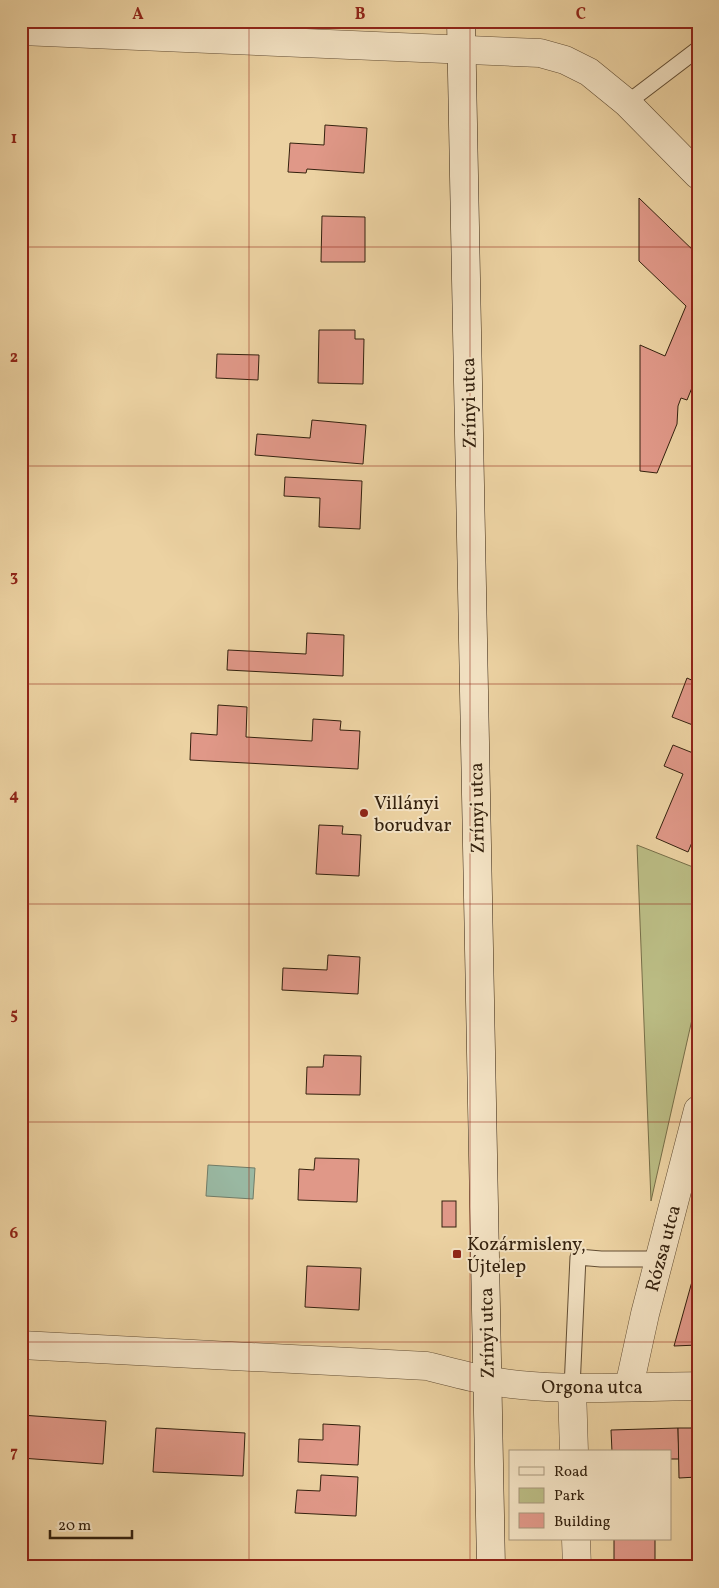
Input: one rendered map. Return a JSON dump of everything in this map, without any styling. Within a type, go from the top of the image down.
[{"type":"street","name":"Zrínyi utca","points":[[461,21],[491,1567]]},
{"type":"street","points":[[21,31],[157,29],[540,53],[565,60],[589,72],[628,103],[698,175]]},
{"type":"street","name":"Rózsa utca","points":[[628,1387],[698,1110]]},
{"type":"street","name":"Orgona utca","points":[[21,1345],[427,1366],[487,1381],[532,1386],[572,1388],[698,1386]]},
{"type":"street","points":[[572,1388],[574,1450]]},
{"type":"street","points":[[576,1540],[577,1567]]},
{"type":"lane","points":[[628,103],[698,49]]},
{"type":"lane","points":[[572,1388],[578,1257],[659,1259]]},
{"type":"green space","points":[[637,845],[698,869],[698,993],[651,1201]]},
{"type":"shaded area","points":[[208,1165],[255,1168],[253,1199],[206,1196]]},
{"type":"building","points":[[21,110],[26,111],[24,150],[21,149]]},
{"type":"building","points":[[325,125],[367,128],[364,173],[307,169],[306,173],[288,172],[290,143],[324,145]]},
{"type":"building","points":[[639,198],[698,255],[698,373],[687,400],[681,398],[678,406],[677,424],[657,473],[640,471],[640,345],[665,356],[686,306],[639,261]]},
{"type":"building","points":[[322,216],[365,217],[365,262],[321,262]]},
{"type":"building","points":[[319,330],[355,330],[355,339],[364,339],[363,384],[318,383]]},
{"type":"building","points":[[217,354],[259,355],[258,380],[216,378]]},
{"type":"building","points":[[312,420],[366,425],[363,464],[255,455],[257,434],[310,438]]},
{"type":"building","points":[[285,477],[362,481],[360,529],[319,527],[320,498],[284,496]]},
{"type":"building","points":[[307,633],[344,635],[343,676],[227,670],[228,650],[306,654]]},
{"type":"building","points":[[687,678],[696,682],[698,678],[698,727],[672,717]]},
{"type":"building","points":[[218,705],[247,707],[246,737],[312,741],[313,719],[341,721],[340,730],[360,731],[358,769],[190,760],[191,733],[217,735]]},
{"type":"building","points":[[673,745],[698,755],[698,819],[696,823],[698,828],[688,852],[656,838],[683,774],[664,766]]},
{"type":"building","points":[[319,825],[343,826],[342,834],[361,835],[359,876],[316,874]]},
{"type":"building","points":[[328,955],[360,957],[358,994],[282,990],[283,968],[327,970]]},
{"type":"building","points":[[324,1055],[361,1056],[360,1095],[306,1094],[307,1067],[323,1067]]},
{"type":"building","points":[[315,1158],[359,1159],[357,1202],[298,1200],[299,1169],[314,1170]]},
{"type":"building","points":[[442,1201],[456,1201],[456,1227],[442,1227]]},
{"type":"building","points":[[698,1260],[698,1345],[674,1346]]},
{"type":"building","points":[[307,1266],[361,1268],[359,1310],[305,1307]]},
{"type":"building","points":[[21,1415],[106,1421],[103,1464],[21,1458]]},
{"type":"building","points":[[323,1424],[360,1426],[358,1465],[298,1462],[299,1439],[323,1440]]},
{"type":"building","points":[[156,1428],[245,1433],[243,1476],[153,1472]]},
{"type":"building","points":[[678,1428],[679,1459],[672,1459],[672,1450],[612,1450],[611,1430]]},
{"type":"building","points":[[678,1428],[698,1428],[697,1477],[679,1478]]},
{"type":"building","points":[[321,1475],[358,1477],[356,1516],[295,1513],[297,1490],[320,1491]]},
{"type":"building","points":[[614,1540],[655,1540],[655,1567],[614,1567]]},
{"type":"place","name":"Villányi borudvar","points":[[364,813]]},
{"type":"place","name":"Kozármisleny, Újtelep","points":[[457,1254]]}]
